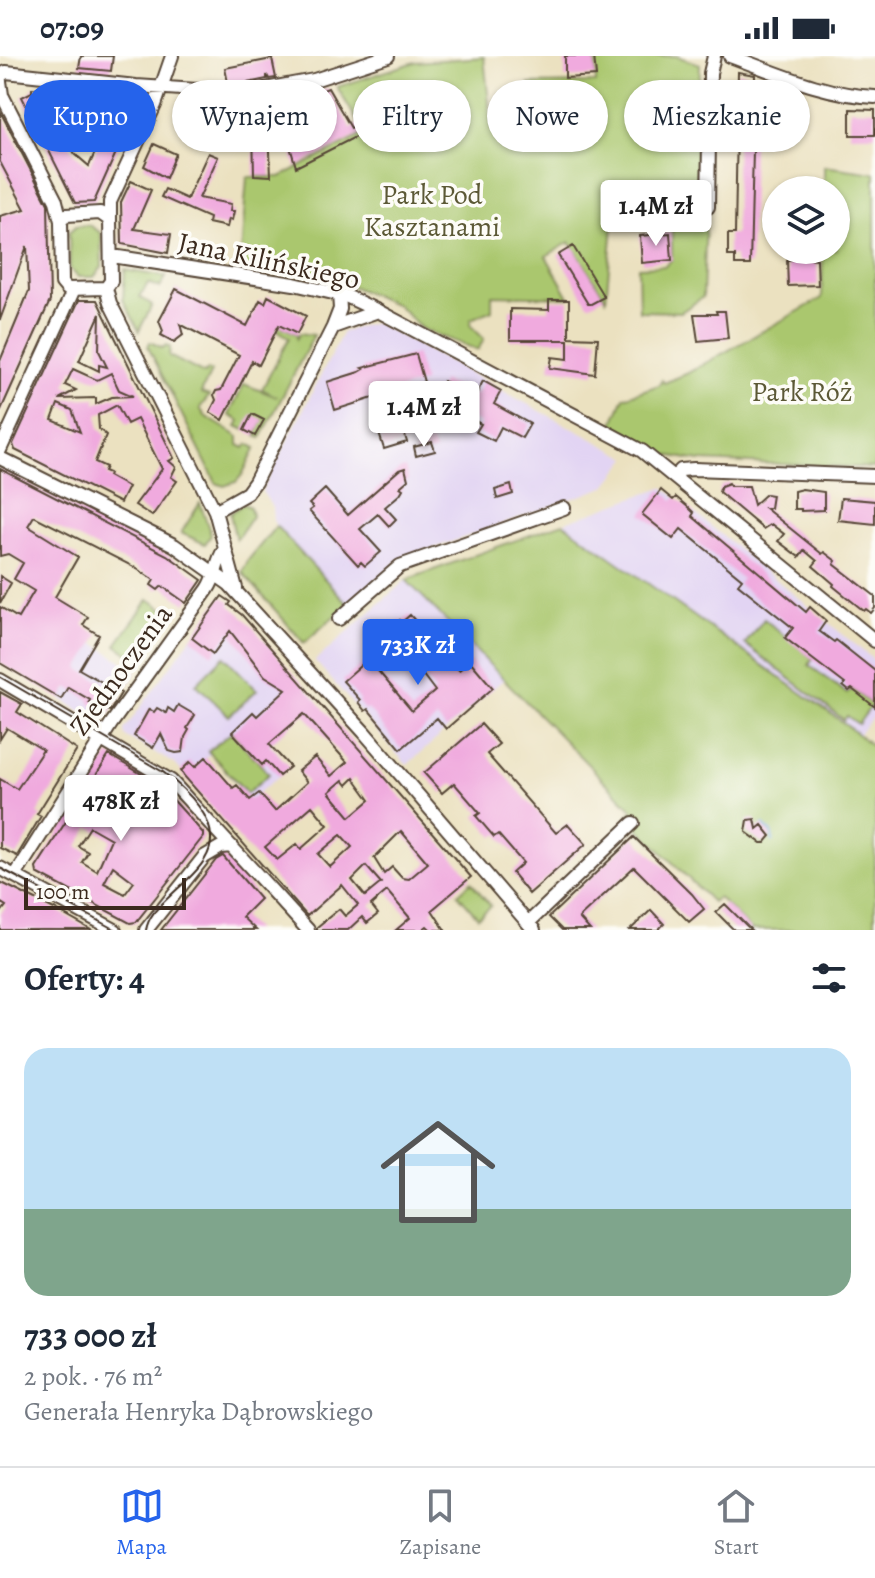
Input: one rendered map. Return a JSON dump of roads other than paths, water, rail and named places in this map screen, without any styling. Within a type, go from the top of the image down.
[{"type":"street","points":[[106,288],[111,281],[110,202],[155,105],[172,56]]},
{"type":"street","points":[[106,288],[67,289],[62,283],[61,221],[56,201],[2,95],[0,78],[6,72],[136,86],[243,93],[314,80],[388,56]]},
{"type":"street","points":[[708,207],[710,66],[714,56]]},
{"type":"street","points":[[730,56],[811,86],[837,93],[875,97]]},
{"type":"street","points":[[61,221],[66,215],[100,213],[110,220]]},
{"type":"street","name":"Jana Kilińskiego","points":[[112,256],[339,294],[378,311],[642,451],[875,641]]},
{"type":"street","points":[[106,288],[110,303],[215,511],[238,592]]},
{"type":"street","points":[[0,450],[74,289]]},
{"type":"street","points":[[215,511],[251,488],[333,327],[340,309],[339,294]]},
{"type":"street","points":[[333,327],[378,311]]},
{"type":"street","points":[[0,458],[168,542],[238,592],[364,732],[531,927],[633,823]]},
{"type":"street","points":[[675,477],[681,470],[694,469],[875,476]]},
{"type":"street","points":[[339,619],[400,566],[564,508]]},
{"type":"street","name":"Zjednoczenia","points":[[15,876],[102,739],[208,589],[216,562],[224,550]]},
{"type":"street","points":[[0,680],[165,776],[308,930]]},
{"type":"street","points":[[146,930],[209,852],[208,821]]},
{"type":"street","points":[[209,852],[231,846]]},
{"type":"street","points":[[0,868],[115,930]]},
{"type":"waterway","points":[[763,825],[771,833],[773,841]]},
{"type":"tram line","points":[[0,677],[163,772],[193,799],[208,822],[211,834],[205,859],[156,911],[146,930]]},
{"type":"tram line","points":[[0,868],[116,930]]},
{"type":"park label","name":"Park Pod Kasztanami","points":[[432,211]]},
{"type":"park label","name":"Park Róż","points":[[802,392]]}]
